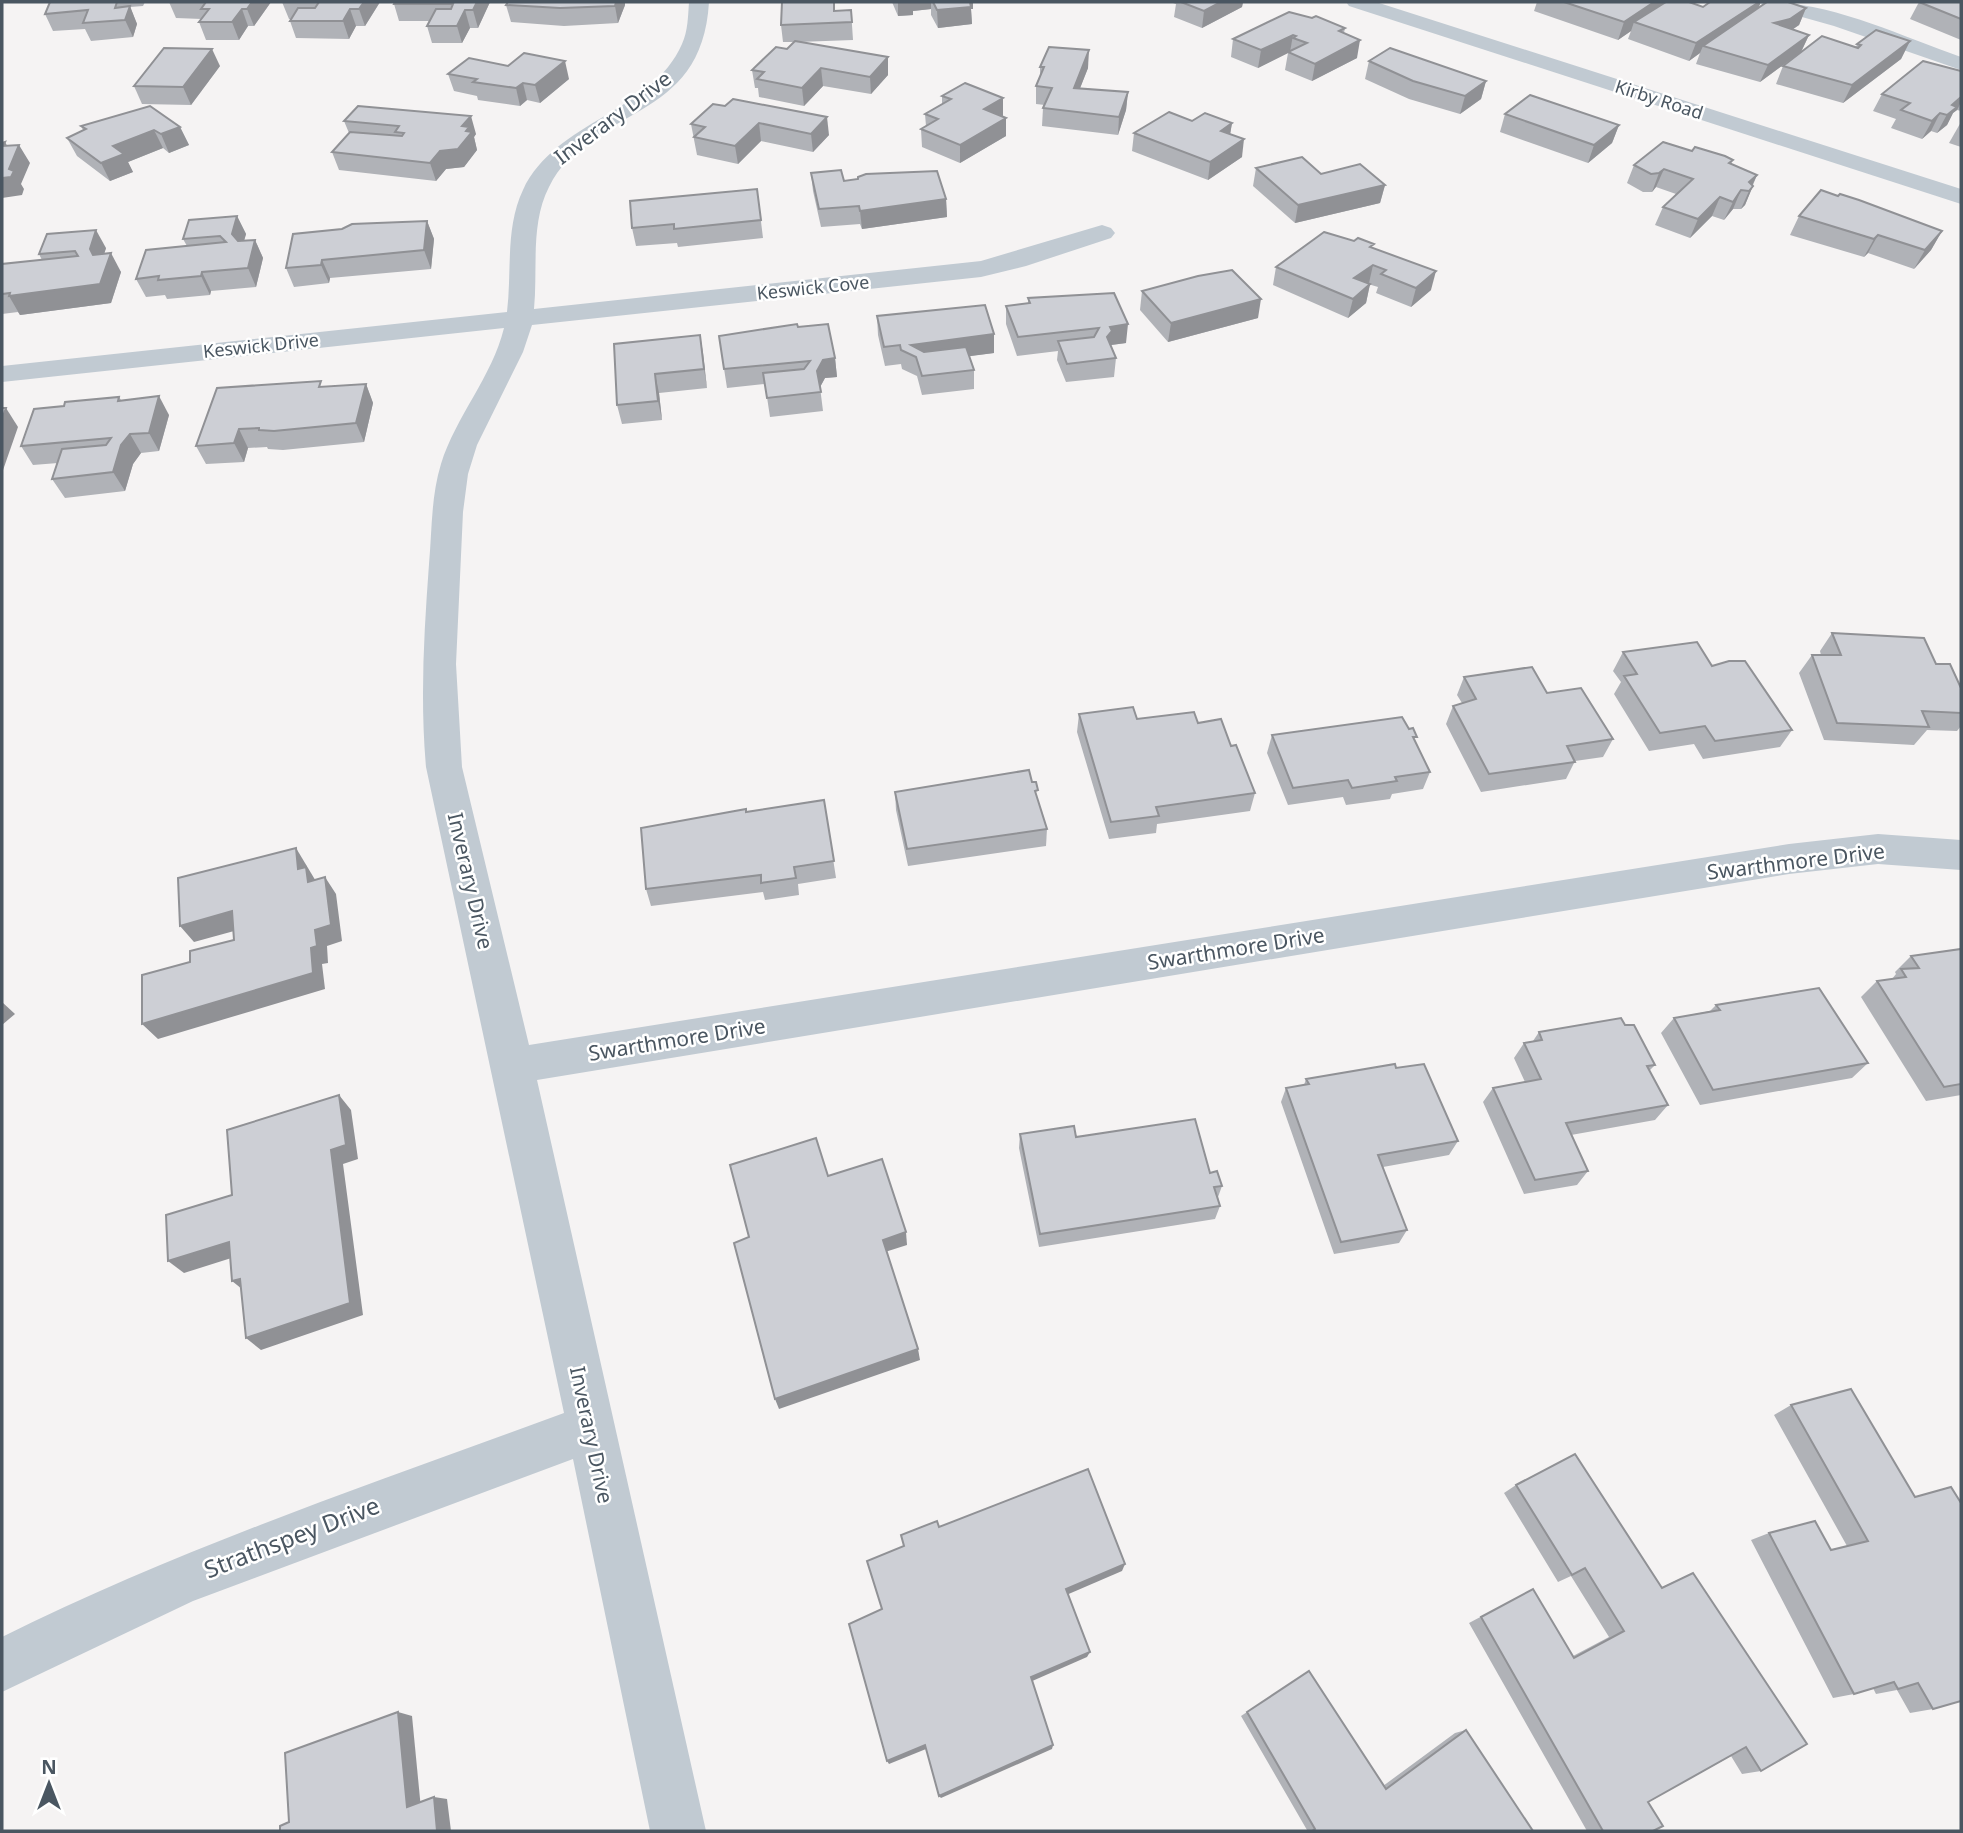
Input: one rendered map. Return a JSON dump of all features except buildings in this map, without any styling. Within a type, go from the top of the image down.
[{"type":"street","name":"Inverary Drive","points":[[678,1831],[513,1066],[444,768],[438,720],[438,670],[450,485],[464,439],[520,319],[523,237],[533,191],[563,152],[673,75],[693,44],[699,2]]},
{"type":"street","name":"Kirby Road","points":[[1356,2],[1961,197]]},
{"type":"street","points":[[1770,2],[1841,22],[1961,64]]},
{"type":"street","points":[[1841,22],[1865,8]]},
{"type":"street","name":"Keswick Cove","points":[[520,319],[981,269],[1017,261],[1102,233]]},
{"type":"street","name":"Keswick Drive","points":[[2,374],[520,319]]},
{"type":"street","name":"Swarthmore Drive","points":[[513,1066],[1789,859],[1878,849],[1961,855]]},
{"type":"street","name":"Strathspey Drive","points":[[2,1665],[110,1611],[186,1578],[590,1429]]}]
